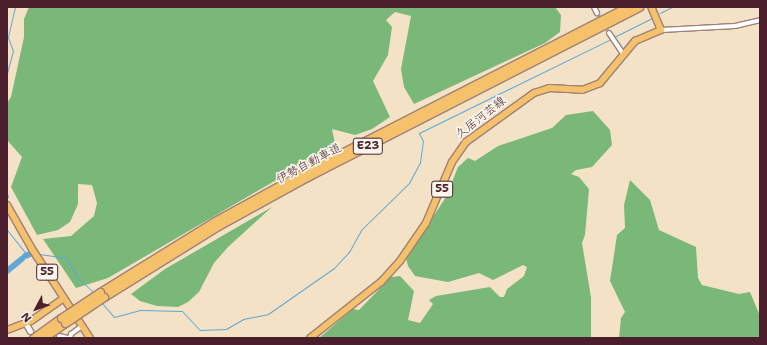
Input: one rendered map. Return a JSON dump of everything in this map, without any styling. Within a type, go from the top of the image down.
[{"type":"highway","name":"伊勢自動車道","points":[[43,338],[63,321],[202,229],[304,172],[627,7]]},
{"type":"highway","name":"伊勢自動車道","points":[[102,295],[218,226],[307,177],[639,7]]},
{"type":"highway","name":"伊勢自動車道","points":[[32,334],[63,321]]},
{"type":"main road","points":[[651,7],[661,30]]},
{"type":"main road","name":"久居河芸線","points":[[310,338],[381,282],[400,261],[426,223],[452,162],[466,142],[534,93],[549,88],[582,90],[597,85],[608,76],[624,55],[641,37],[661,30]]},
{"type":"main road","name":"55","points":[[7,205],[90,338]]},
{"type":"main road","points":[[7,330],[26,324],[64,298]]},
{"type":"street","points":[[594,7],[597,13]]},
{"type":"street","points":[[661,30],[735,26],[760,20]]},
{"type":"street","points":[[609,32],[624,55]]},
{"type":"street","points":[[26,324],[32,334]]},
{"type":"street","points":[[70,338],[71,334],[82,326]]},
{"type":"street","points":[[60,336],[67,338]]},
{"type":"green space","points":[[29,7],[555,7],[561,15],[560,32],[545,43],[414,104],[404,87],[401,69],[411,16],[395,12],[386,20],[392,27],[388,55],[373,81],[390,117],[372,129],[355,135],[332,129],[336,148],[297,168],[108,278],[76,288],[43,239],[71,236],[94,216],[97,203],[92,185],[78,184],[78,204],[70,222],[58,230],[37,235],[11,187],[22,157],[7,140],[7,103],[11,97],[24,37],[24,19]]},
{"type":"green space","points":[[593,111],[610,130],[612,145],[592,167],[576,170],[571,174],[579,177],[589,189],[585,235],[582,243],[591,297],[591,338],[319,338],[353,309],[359,310],[391,277],[400,276],[414,291],[408,320],[420,323],[433,304],[429,300],[436,296],[490,287],[500,297],[504,297],[507,289],[524,276],[527,267],[523,265],[493,280],[479,273],[448,282],[415,276],[408,266],[406,258],[446,197],[458,167],[468,158],[475,161],[498,146],[552,128],[566,115]]},
{"type":"green space","points":[[630,180],[650,200],[659,230],[696,247],[698,278],[702,285],[739,294],[750,292],[760,316],[760,338],[619,338],[621,318],[625,312],[610,281],[617,235],[625,228],[624,205]]},
{"type":"green space","points":[[272,207],[228,247],[214,263],[199,292],[188,302],[178,307],[157,306],[140,301],[131,294],[165,269]]},
{"type":"waterway","points":[[7,73],[13,51],[8,37],[15,7]]},
{"type":"waterway","points":[[660,13],[672,7]]},
{"type":"waterway","points":[[614,37],[652,18]]},
{"type":"waterway","points":[[101,302],[114,317],[141,310],[182,311],[200,330],[226,329],[243,319],[268,314],[334,268],[349,252],[362,229],[409,183],[420,162],[423,141],[419,133],[611,39]]},
{"type":"waterway","points":[[7,193],[8,197]]},
{"type":"waterway","points":[[7,230],[27,255]]},
{"type":"waterway","points":[[25,256],[30,254]]},
{"type":"waterway","points":[[39,254],[66,258],[77,277],[93,292]]},
{"type":"waterway","points":[[7,271],[22,259]]},
{"type":"tunnel","points":[[597,13],[609,33]]},
{"type":"tunnel","points":[[30,331],[59,336]]}]
